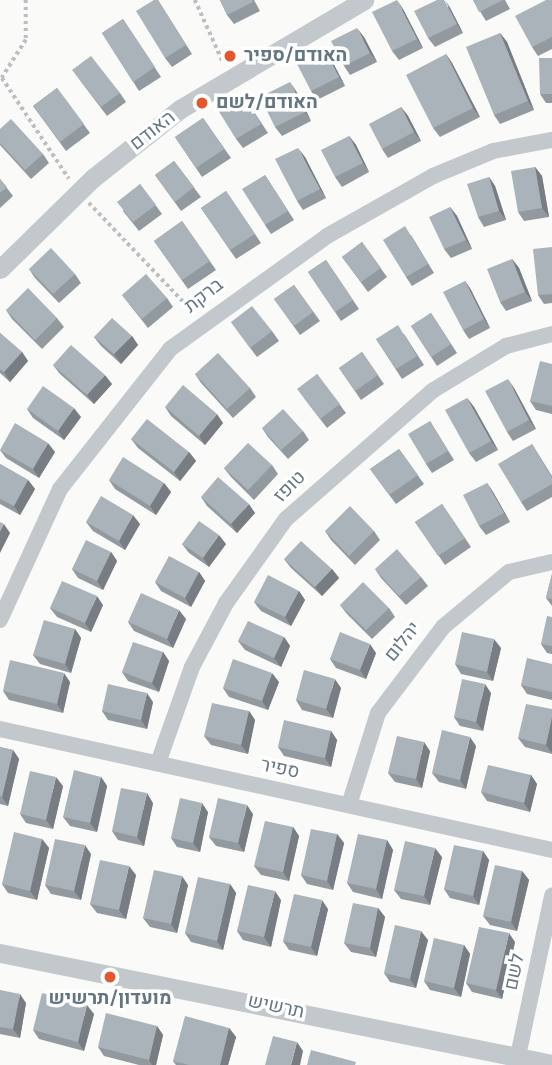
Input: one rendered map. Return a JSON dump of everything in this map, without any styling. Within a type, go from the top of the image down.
[{"type":"street","name":"האודם","points":[[0,269],[78,192],[229,76],[363,0]]},
{"type":"street","name":"ברקת","points":[[0,620],[60,489],[162,358],[203,323],[327,236],[433,176],[493,151],[552,140]]},
{"type":"street","name":"טופז","points":[[158,763],[192,667],[226,603],[286,519],[432,391],[506,346],[552,334]]},
{"type":"street","name":"יהלום","points":[[349,805],[379,713],[443,627],[509,572],[552,562]]},
{"type":"street","name":"ספיר","points":[[0,729],[552,850]]},
{"type":"street","name":"לשם","points":[[519,1056],[552,896]]},
{"type":"street","name":"תרשיש","points":[[0,953],[552,1064]]},
{"type":"path","points":[[26,0],[26,40],[2,78],[78,192],[203,323]]},
{"type":"path","points":[[195,0],[229,76]]},
{"type":"building","points":[[158,0],[186,45],[165,58],[136,11]]},
{"type":"building","points":[[220,0],[252,0],[253,2],[227,15]]},
{"type":"building","points":[[397,0],[417,39],[392,51],[372,12]]},
{"type":"building","points":[[437,0],[444,0],[457,24],[428,38],[414,11]]},
{"type":"building","points":[[473,0],[503,0],[479,12]]},
{"type":"building","points":[[546,0],[552,0],[552,37],[532,47],[515,16]]},
{"type":"building","points":[[123,19],[155,67],[133,82],[102,33]]},
{"type":"building","points":[[357,28],[370,53],[344,66],[331,41]]},
{"type":"building","points":[[500,33],[528,101],[494,115],[466,47]]},
{"type":"building","points":[[325,50],[339,77],[311,91],[297,64]]},
{"type":"building","points":[[446,54],[473,108],[433,128],[406,75]]},
{"type":"building","points":[[91,56],[120,93],[101,107],[72,70]]},
{"type":"building","points":[[539,58],[552,58],[552,94],[540,94]]},
{"type":"building","points":[[290,82],[305,112],[275,127],[260,97]]},
{"type":"building","points":[[57,88],[84,124],[60,142],[33,106]]},
{"type":"building","points":[[243,95],[261,124],[236,139],[218,110]]},
{"type":"building","points":[[401,107],[414,132],[382,149],[369,124]]},
{"type":"building","points":[[203,118],[224,149],[196,168],[175,137]]},
{"type":"building","points":[[11,119],[43,154],[25,170],[0,143],[0,129]]},
{"type":"building","points":[[349,136],[363,163],[335,177],[321,150]]},
{"type":"building","points":[[298,148],[320,189],[297,201],[275,159]]},
{"type":"building","points":[[174,161],[194,187],[175,202],[155,175]]},
{"type":"building","points":[[535,167],[542,208],[518,212],[511,171]]},
{"type":"building","points":[[265,175],[288,211],[265,225],[242,189]]},
{"type":"building","points":[[489,177],[499,211],[478,217],[467,184]]},
{"type":"building","points":[[0,179],[7,187],[0,193]]},
{"type":"building","points":[[140,184],[156,205],[133,222],[117,202]]},
{"type":"building","points":[[226,191],[255,234],[230,250],[201,208]]},
{"type":"building","points":[[450,207],[466,240],[444,249],[429,217]]},
{"type":"building","points":[[182,221],[210,261],[182,280],[154,241]]},
{"type":"building","points":[[405,226],[428,264],[406,277],[383,240]]},
{"type":"building","points":[[362,242],[381,268],[361,282],[342,257]]},
{"type":"building","points":[[552,247],[552,294],[538,295],[533,249]]},
{"type":"building","points":[[51,248],[75,274],[53,294],[29,269]]},
{"type":"building","points":[[512,259],[525,292],[500,302],[487,269]]},
{"type":"building","points":[[326,260],[353,300],[335,312],[308,272]]},
{"type":"building","points":[[146,274],[167,298],[142,319],[122,295]]},
{"type":"building","points":[[465,281],[484,319],[463,330],[443,292]]},
{"type":"building","points":[[294,285],[313,312],[294,326],[274,299]]},
{"type":"building","points":[[28,288],[57,318],[35,340],[6,310]]},
{"type":"building","points":[[252,306],[272,331],[250,348],[231,322]]},
{"type":"building","points":[[431,313],[451,344],[431,357],[411,326]]},
{"type":"building","points":[[112,318],[132,336],[114,354],[94,337]]},
{"type":"building","points":[[398,325],[417,356],[396,369],[376,339]]},
{"type":"building","points":[[0,333],[22,352],[4,372],[0,369]]},
{"type":"building","points":[[71,345],[105,375],[87,395],[53,365]]},
{"type":"building","points":[[362,352],[378,375],[355,391],[339,368]]},
{"type":"building","points":[[218,353],[250,388],[227,409],[195,374]]},
{"type":"building","points":[[540,361],[552,364],[552,406],[530,401]]},
{"type":"building","points":[[317,374],[340,404],[320,419],[297,389]]},
{"type":"building","points":[[508,379],[529,420],[507,432],[485,391]]},
{"type":"building","points":[[183,385],[217,414],[199,436],[165,407]]},
{"type":"building","points":[[43,386],[74,408],[58,431],[27,409]]},
{"type":"building","points":[[467,398],[491,441],[469,453],[445,410]]},
{"type":"building","points":[[283,409],[303,431],[281,450],[262,428]]},
{"type":"building","points":[[147,419],[189,452],[174,472],[131,439]]},
{"type":"building","points":[[430,421],[448,451],[426,464],[408,434]]},
{"type":"building","points":[[15,423],[48,443],[33,469],[0,450]]},
{"type":"building","points":[[248,443],[272,465],[248,490],[224,468]]},
{"type":"building","points":[[532,444],[552,478],[552,484],[521,502],[498,464]]},
{"type":"building","points":[[399,449],[418,475],[389,495],[370,469]]},
{"type":"building","points":[[123,457],[164,483],[150,506],[109,480]]},
{"type":"building","points":[[0,464],[28,480],[14,506],[0,499]]},
{"type":"building","points":[[218,477],[249,504],[231,524],[201,497]]},
{"type":"building","points":[[487,483],[504,513],[479,526],[463,495]]},
{"type":"building","points":[[101,496],[133,515],[119,541],[86,522]]},
{"type":"building","points":[[442,504],[465,538],[438,556],[415,522]]},
{"type":"building","points":[[350,506],[374,531],[349,556],[325,531]]},
{"type":"building","points":[[199,521],[219,535],[203,558],[182,544]]},
{"type":"building","points":[[86,540],[111,552],[97,581],[72,569]]},
{"type":"building","points":[[301,541],[332,569],[315,587],[284,559]]},
{"type":"building","points":[[397,549],[421,577],[399,596],[375,569]]},
{"type":"building","points":[[169,556],[199,572],[185,598],[155,582]]},
{"type":"building","points":[[552,574],[552,599],[546,598]]},
{"type":"building","points":[[268,575],[299,591],[285,617],[254,602]]},
{"type":"building","points":[[62,581],[97,596],[85,623],[50,608]]},
{"type":"building","points":[[363,582],[389,608],[366,630],[340,605]]},
{"type":"building","points":[[141,593],[179,610],[167,639],[128,622]]},
{"type":"building","points":[[547,616],[552,617],[552,646],[541,644]]},
{"type":"building","points":[[44,620],[75,629],[65,664],[33,655]]},
{"type":"building","points":[[248,621],[284,637],[274,658],[238,641]]},
{"type":"building","points":[[340,632],[370,644],[360,670],[330,659]]},
{"type":"building","points":[[462,632],[494,639],[487,672],[455,664]]},
{"type":"building","points":[[133,642],[163,652],[152,683],[122,672]]},
{"type":"building","points":[[527,658],[552,664],[552,692],[521,685]]},
{"type":"building","points":[[233,659],[272,673],[262,701],[223,688]]},
{"type":"building","points":[[10,660],[64,673],[57,704],[3,691]]},
{"type":"building","points":[[304,670],[335,679],[326,709],[296,700]]},
{"type":"building","points":[[462,679],[485,684],[476,722],[454,717]]},
{"type":"building","points":[[108,684],[147,693],[141,720],[102,711]]},
{"type":"building","points":[[212,703],[249,711],[241,745],[204,736]]},
{"type":"building","points":[[526,704],[552,709],[546,745],[518,738]]},
{"type":"building","points":[[284,720],[331,731],[325,758],[278,747]]},
{"type":"building","points":[[442,730],[470,737],[460,780],[432,773]]},
{"type":"building","points":[[397,736],[424,742],[416,779],[388,773]]},
{"type":"building","points":[[0,747],[13,750],[2,797],[0,796]]},
{"type":"building","points":[[488,765],[531,775],[524,803],[481,792]]},
{"type":"building","points":[[74,770],[101,777],[90,823],[63,817]]},
{"type":"building","points":[[30,771],[56,777],[46,820],[20,814]]},
{"type":"building","points":[[121,788],[147,793],[137,837],[112,831]]},
{"type":"building","points":[[180,798],[202,803],[193,843],[171,838]]},
{"type":"building","points":[[218,798],[247,805],[238,843],[209,837]]},
{"type":"building","points":[[265,821],[293,827],[283,872],[254,866]]},
{"type":"building","points":[[311,829],[337,834],[327,881],[301,875]]},
{"type":"building","points":[[14,832],[42,839],[30,891],[2,884]]},
{"type":"building","points":[[358,834],[387,840],[376,889],[347,883]]},
{"type":"building","points":[[55,839],[85,845],[74,891],[45,885]]},
{"type":"building","points":[[405,841],[435,848],[424,896],[394,890]]},
{"type":"building","points":[[454,845],[483,851],[473,896],[444,889]]},
{"type":"building","points":[[100,860],[129,866],[119,910],[90,904]]},
{"type":"building","points":[[495,865],[522,871],[511,922],[483,916]]},
{"type":"building","points":[[154,870],[182,876],[171,924],[143,918]]},
{"type":"building","points":[[198,877],[230,884],[217,941],[185,933]]},
{"type":"building","points":[[248,885],[275,891],[264,937],[237,931]]},
{"type":"building","points":[[294,894],[322,900],[311,947],[283,941]]},
{"type":"building","points":[[353,903],[378,908],[370,948],[344,943]]},
{"type":"building","points":[[395,925],[421,931],[410,979],[384,973]]},
{"type":"building","points":[[479,927],[509,933],[496,990],[466,983]]},
{"type":"building","points":[[434,938],[464,945],[454,988],[424,981]]},
{"type":"building","points":[[0,990],[20,994],[13,1029],[0,1027]]},
{"type":"building","points":[[42,993],[87,1005],[78,1042],[33,1030]]},
{"type":"building","points":[[106,1013],[157,1026],[149,1060],[98,1047]]},
{"type":"building","points":[[185,1016],[229,1028],[220,1065],[189,1065],[173,1061]]},
{"type":"building","points":[[273,1036],[297,1042],[291,1065],[265,1065]]},
{"type":"building","points":[[311,1050],[356,1062],[355,1065],[307,1065]]},
{"type":"place","name":"האודם/ספיר","points":[[230,56]]},
{"type":"place","name":"האודם/לשם","points":[[202,103]]},
{"type":"place","name":"מועדון/תרשיש","points":[[110,977]]}]
